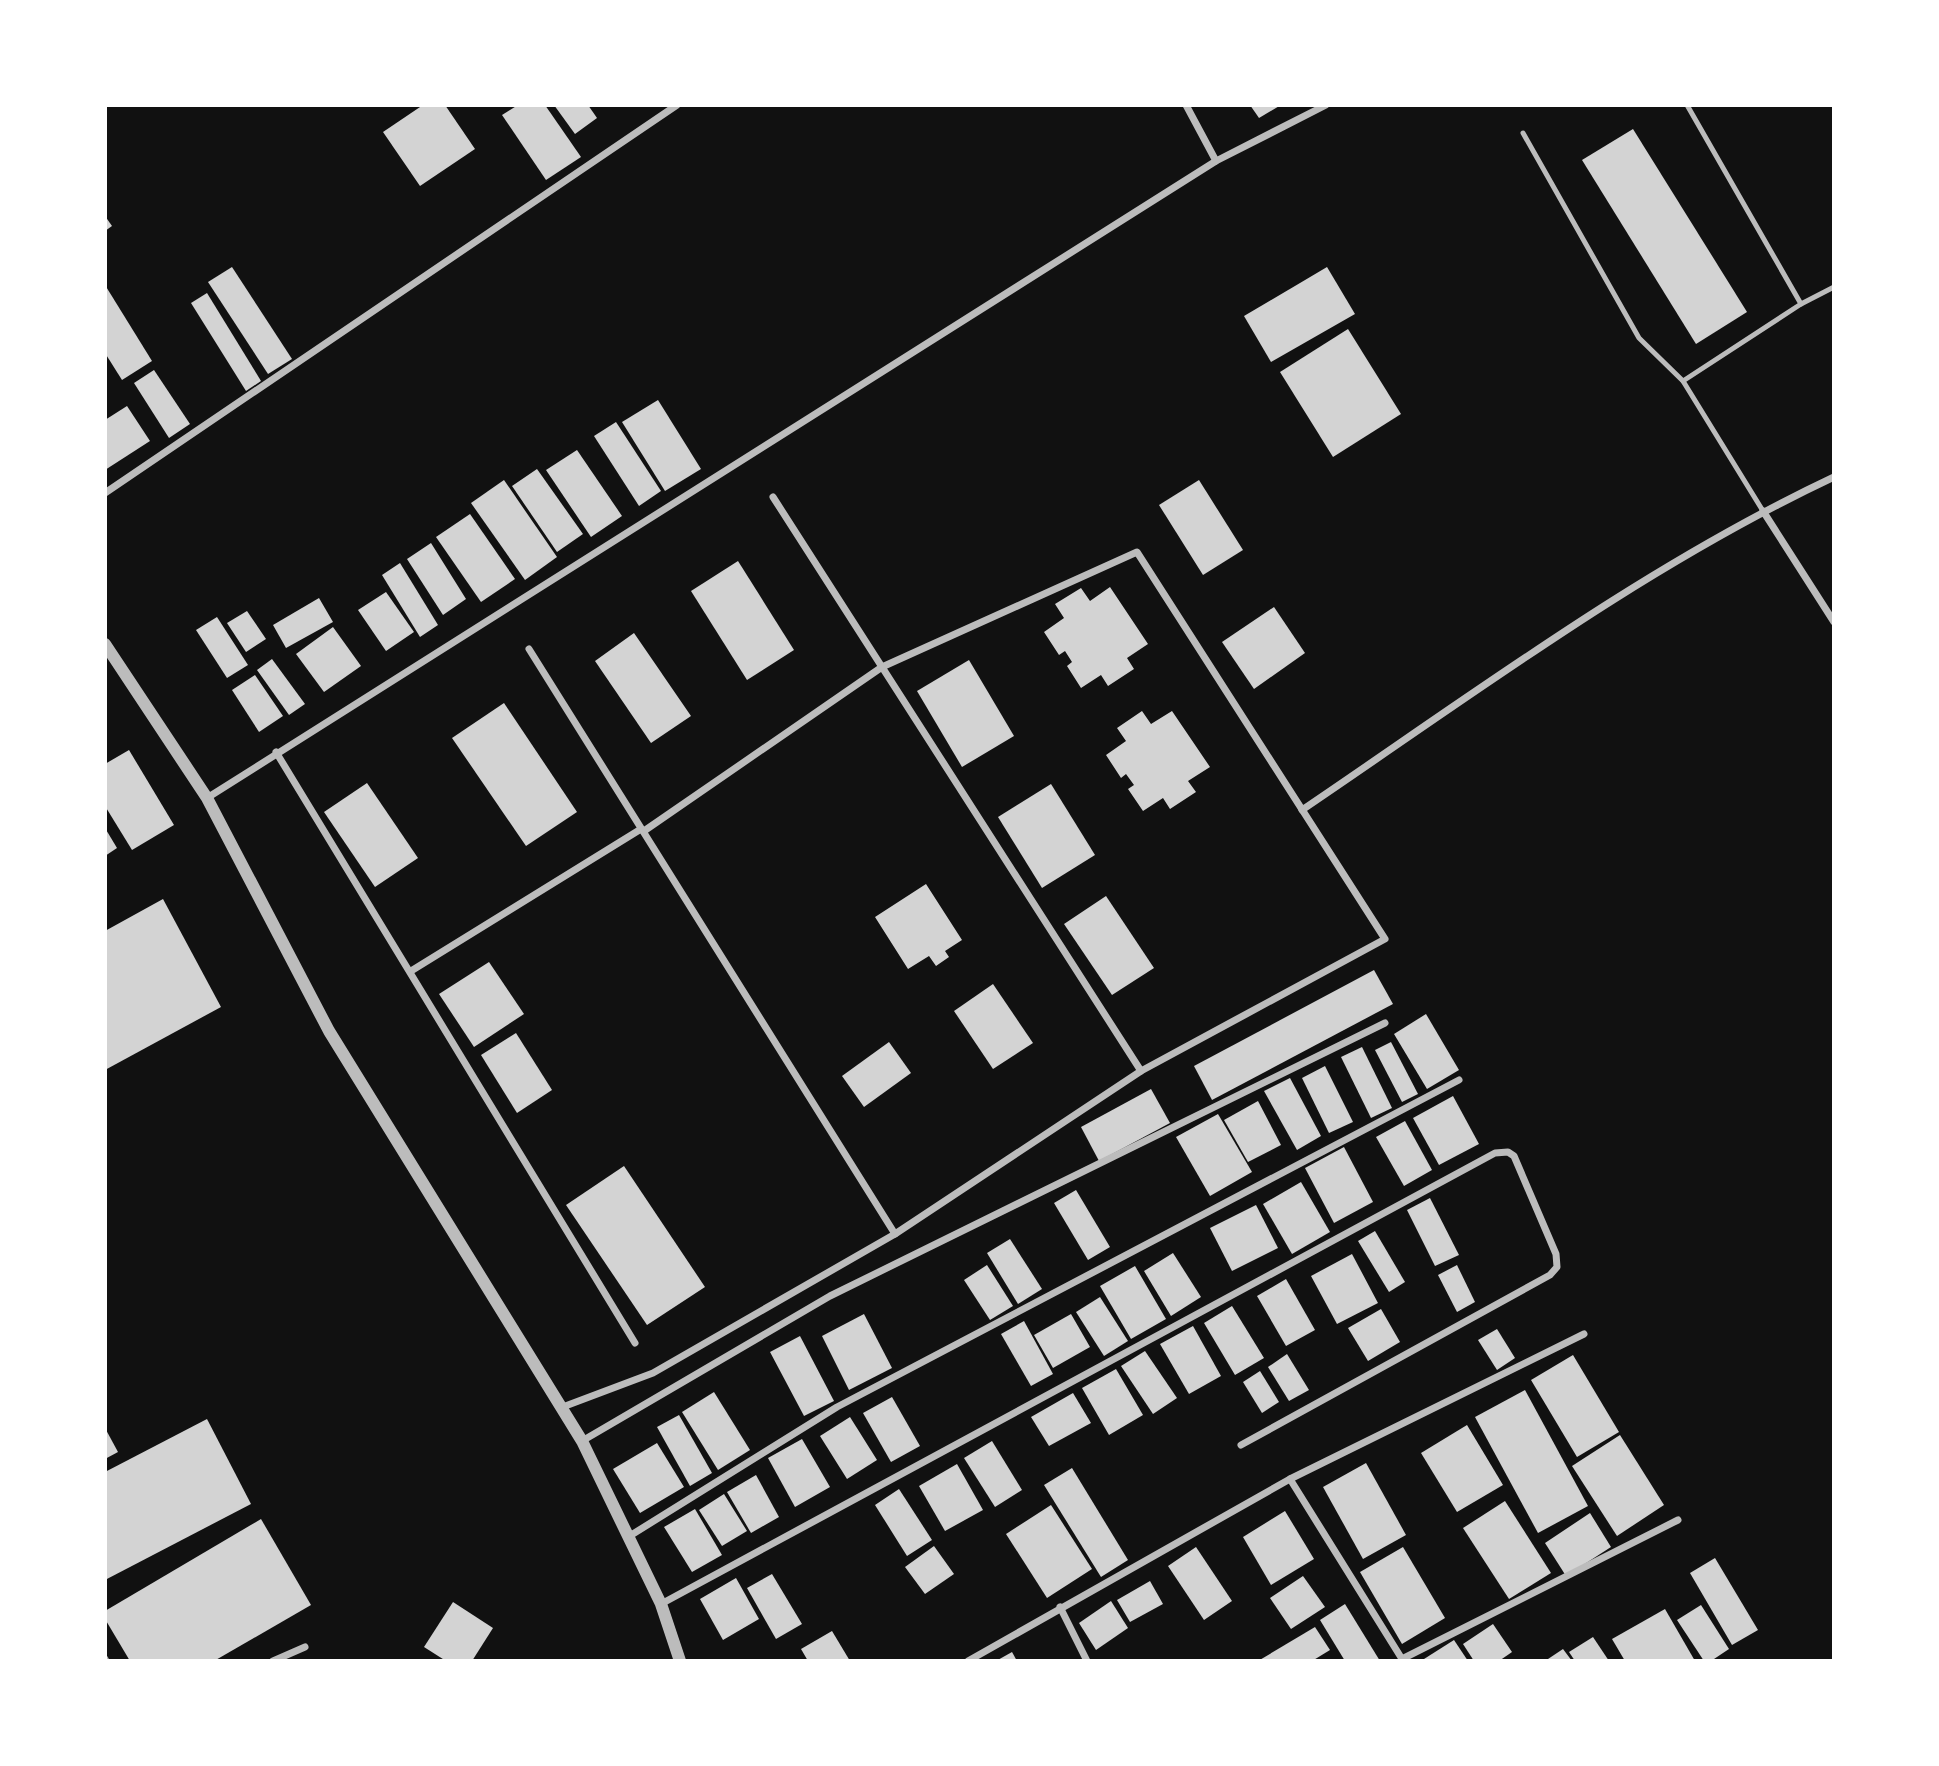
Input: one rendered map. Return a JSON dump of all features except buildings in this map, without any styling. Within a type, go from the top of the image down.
[{"type":"street","points":[[105,493],[677,105]]},
{"type":"street","points":[[1186,105],[1216,161]]},
{"type":"street","points":[[207,798],[276,752],[503,613],[744,456],[1216,161],[1326,105]]},
{"type":"street","points":[[1302,810],[1616,598],[1763,511],[1834,477]]},
{"type":"street","points":[[773,498],[1141,1071]]},
{"type":"street","points":[[1763,511],[1834,622]]},
{"type":"street","points":[[411,971],[641,829],[644,831],[882,667],[1137,552],[1385,939],[1141,1071],[895,1234],[653,1373],[559,1409]]},
{"type":"street","points":[[105,644],[207,798],[329,1031],[559,1409],[582,1441],[661,1604],[680,1661]]},
{"type":"street","points":[[529,649],[895,1234]]},
{"type":"street","points":[[276,752],[635,1343]]},
{"type":"street","points":[[582,1441],[830,1296],[1385,1023]]},
{"type":"street","points":[[628,1537],[837,1407],[1459,1080]]},
{"type":"street","points":[[661,1604],[1495,1153],[1508,1152],[1514,1156],[1556,1254],[1556,1267],[1550,1275],[1241,1445]]},
{"type":"street","points":[[968,1661],[1290,1479],[1584,1334]]},
{"type":"street","points":[[1290,1479],[1402,1659],[1678,1520]]},
{"type":"street","points":[[1060,1607],[1087,1661]]},
{"type":"street","points":[[273,1661],[305,1647]]},
{"type":"lane","points":[[1687,105],[1801,304]]},
{"type":"lane","points":[[1523,133],[1639,338],[1683,381],[1763,511]]},
{"type":"lane","points":[[1683,381],[1801,304],[1834,287]]}]
